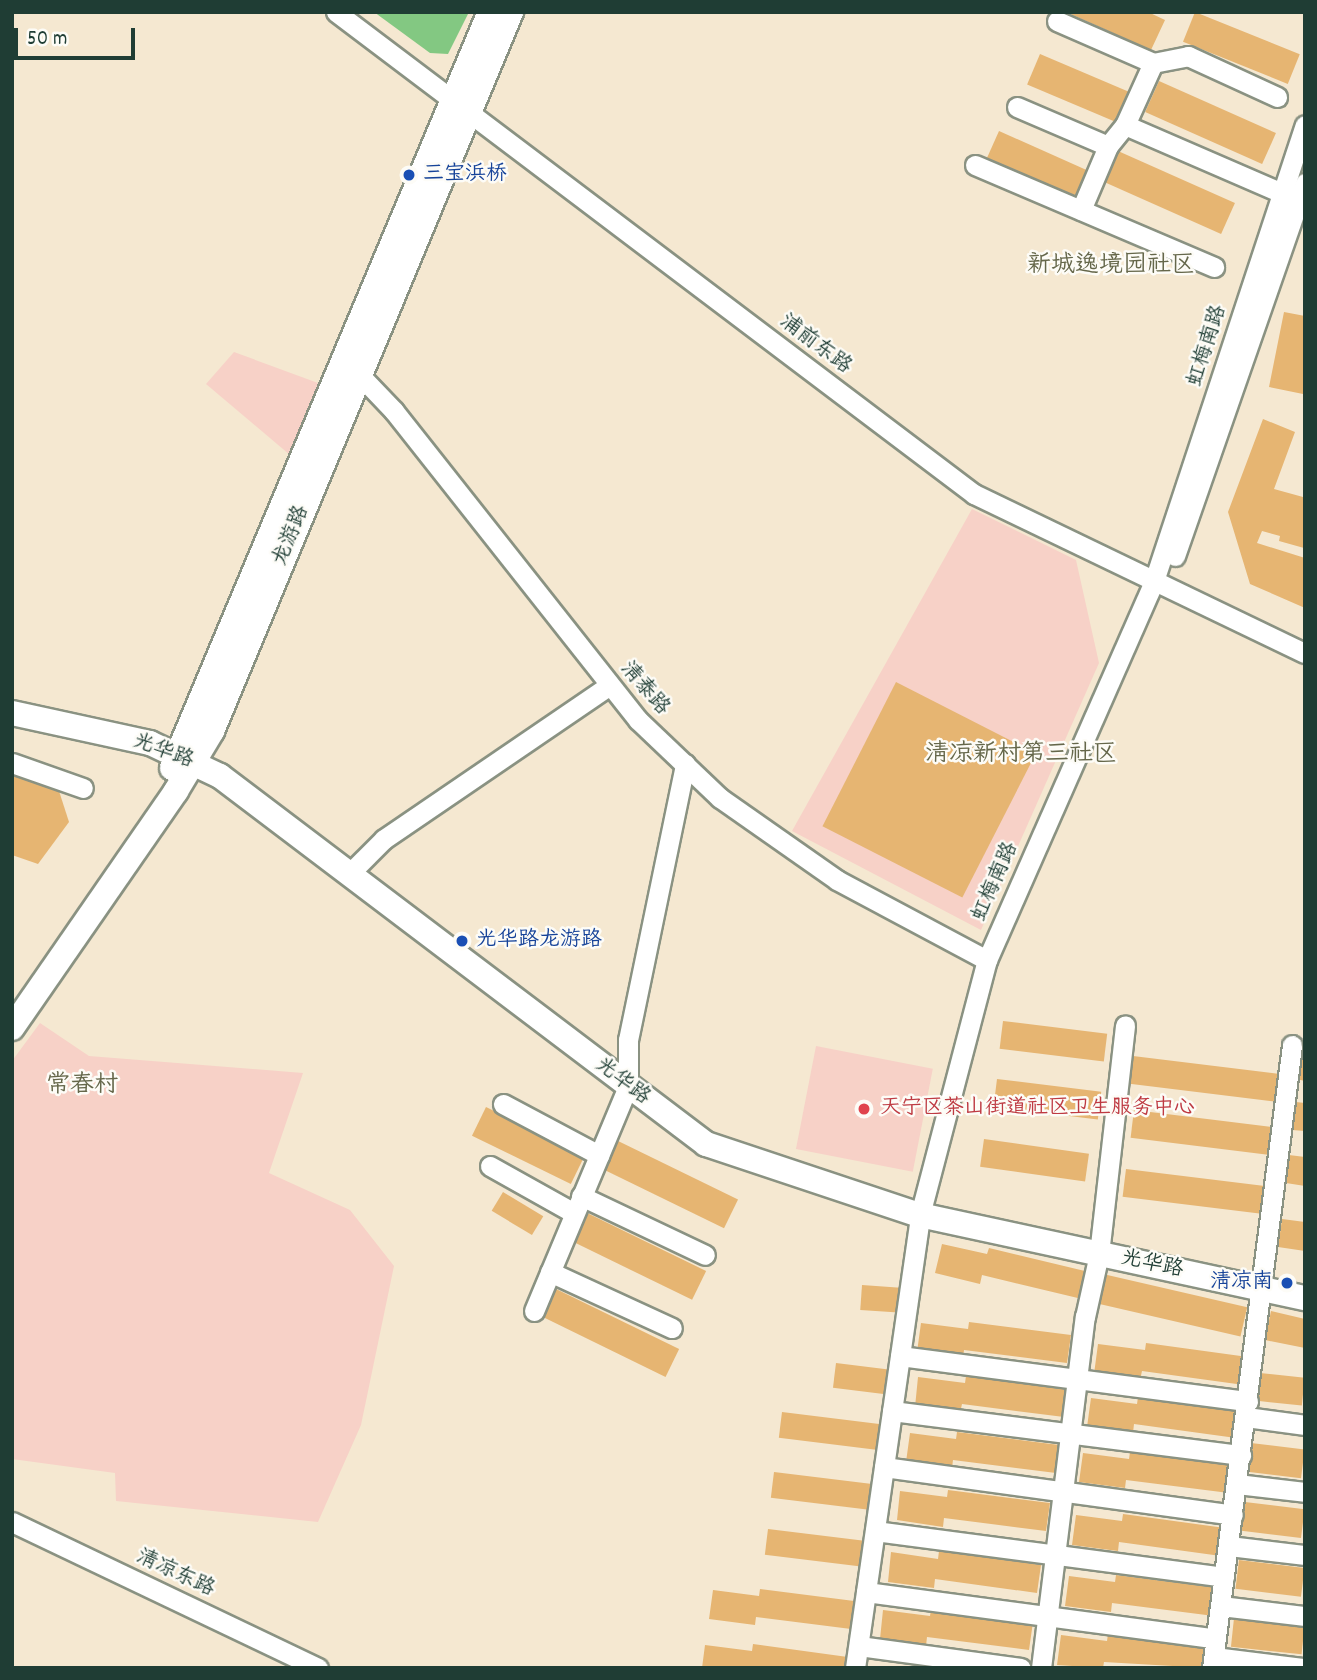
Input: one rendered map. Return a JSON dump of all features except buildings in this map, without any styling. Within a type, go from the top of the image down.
[{"type":"main road","name":"龙游路","points":[[12,1028],[188,758],[461,105],[490,12]]},
{"type":"main road","name":"龙游路","points":[[461,105],[511,12]]},
{"type":"main road","name":"光华路","points":[[12,713],[188,758],[220,776],[706,1144],[920,1215],[1305,1298]]},
{"type":"main road","name":"龙游路","points":[[12,1003],[188,758]]},
{"type":"street","name":"浦前东路","points":[[336,12],[974,494],[1305,653]]},
{"type":"street","points":[[1057,21],[1153,62],[1188,56],[1277,97]]},
{"type":"street","points":[[1081,210],[1108,146],[1125,125],[1153,62]]},
{"type":"street","points":[[1017,107],[1108,146]]},
{"type":"street","points":[[1125,125],[1282,193]]},
{"type":"street","name":"虹梅南路","points":[[855,1668],[920,1215],[987,960],[1154,581],[1305,125]]},
{"type":"street","points":[[975,165],[1214,267]]},
{"type":"street","name":"虹梅南路","points":[[1154,581],[1178,552],[1305,183]]},
{"type":"street","name":"清泰路","points":[[352,367],[638,720],[720,798],[837,880],[987,960]]},
{"type":"street","points":[[349,874],[384,839],[610,685]]},
{"type":"street","points":[[12,763],[83,788]]},
{"type":"street","points":[[534,1311],[628,1086],[628,1040],[685,764]]},
{"type":"street","points":[[1041,1668],[1077,1379],[1099,1254],[1125,1025]]},
{"type":"street","points":[[1214,1654],[1263,1289],[1292,1045]]},
{"type":"street","points":[[503,1104],[599,1155]]},
{"type":"street","points":[[490,1166],[578,1205],[705,1255]]},
{"type":"street","points":[[550,1272],[672,1328]]},
{"type":"street","points":[[900,1356],[1077,1379],[1247,1409],[1305,1424]]},
{"type":"street","points":[[892,1411],[1241,1455]]},
{"type":"street","points":[[884,1467],[1233,1515]]},
{"type":"street","points":[[1237,1484],[1305,1492]]},
{"type":"street","name":"清凉东路","points":[[12,1522],[318,1668]]},
{"type":"street","points":[[875,1531],[1224,1577]]},
{"type":"street","points":[[1228,1546],[1305,1555]]},
{"type":"street","points":[[866,1592],[1048,1616],[1214,1654],[1302,1668]]},
{"type":"street","points":[[1220,1606],[1305,1616]]},
{"type":"street","points":[[859,1646],[1021,1668]]},
{"type":"shaded area","points":[[234,352],[318,383],[290,455],[206,384]]},
{"type":"shaded area","points":[[972,509],[1076,560],[1099,663],[981,930],[792,831]]},
{"type":"shaded area","points":[[40,1023],[89,1056],[303,1073],[269,1173],[350,1210],[394,1266],[361,1425],[318,1522],[116,1501],[115,1473],[12,1459],[12,1061]]},
{"type":"shaded area","name":"天宁区茶山街道社区卫生服务中心","points":[[816,1046],[933,1069],[913,1172],[796,1149]]},
{"type":"green space","points":[[374,12],[469,12],[448,54],[430,53]]},
{"type":"place","name":"三宝浜桥","points":[[409,175]]},
{"type":"place","name":"光华路龙游路","points":[[462,941]]},
{"type":"place","name":"天宁区茶山街道社区卫生服务中心","points":[[864,1109]]},
{"type":"place","name":"清凉南","points":[[1287,1283]]},
{"type":"district","name":"新城逸境园社区","points":[[1111,267]]},
{"type":"district","name":"清凉新村第三社区","points":[[1021,756]]},
{"type":"district","name":"常春村","points":[[82,1087]]}]
